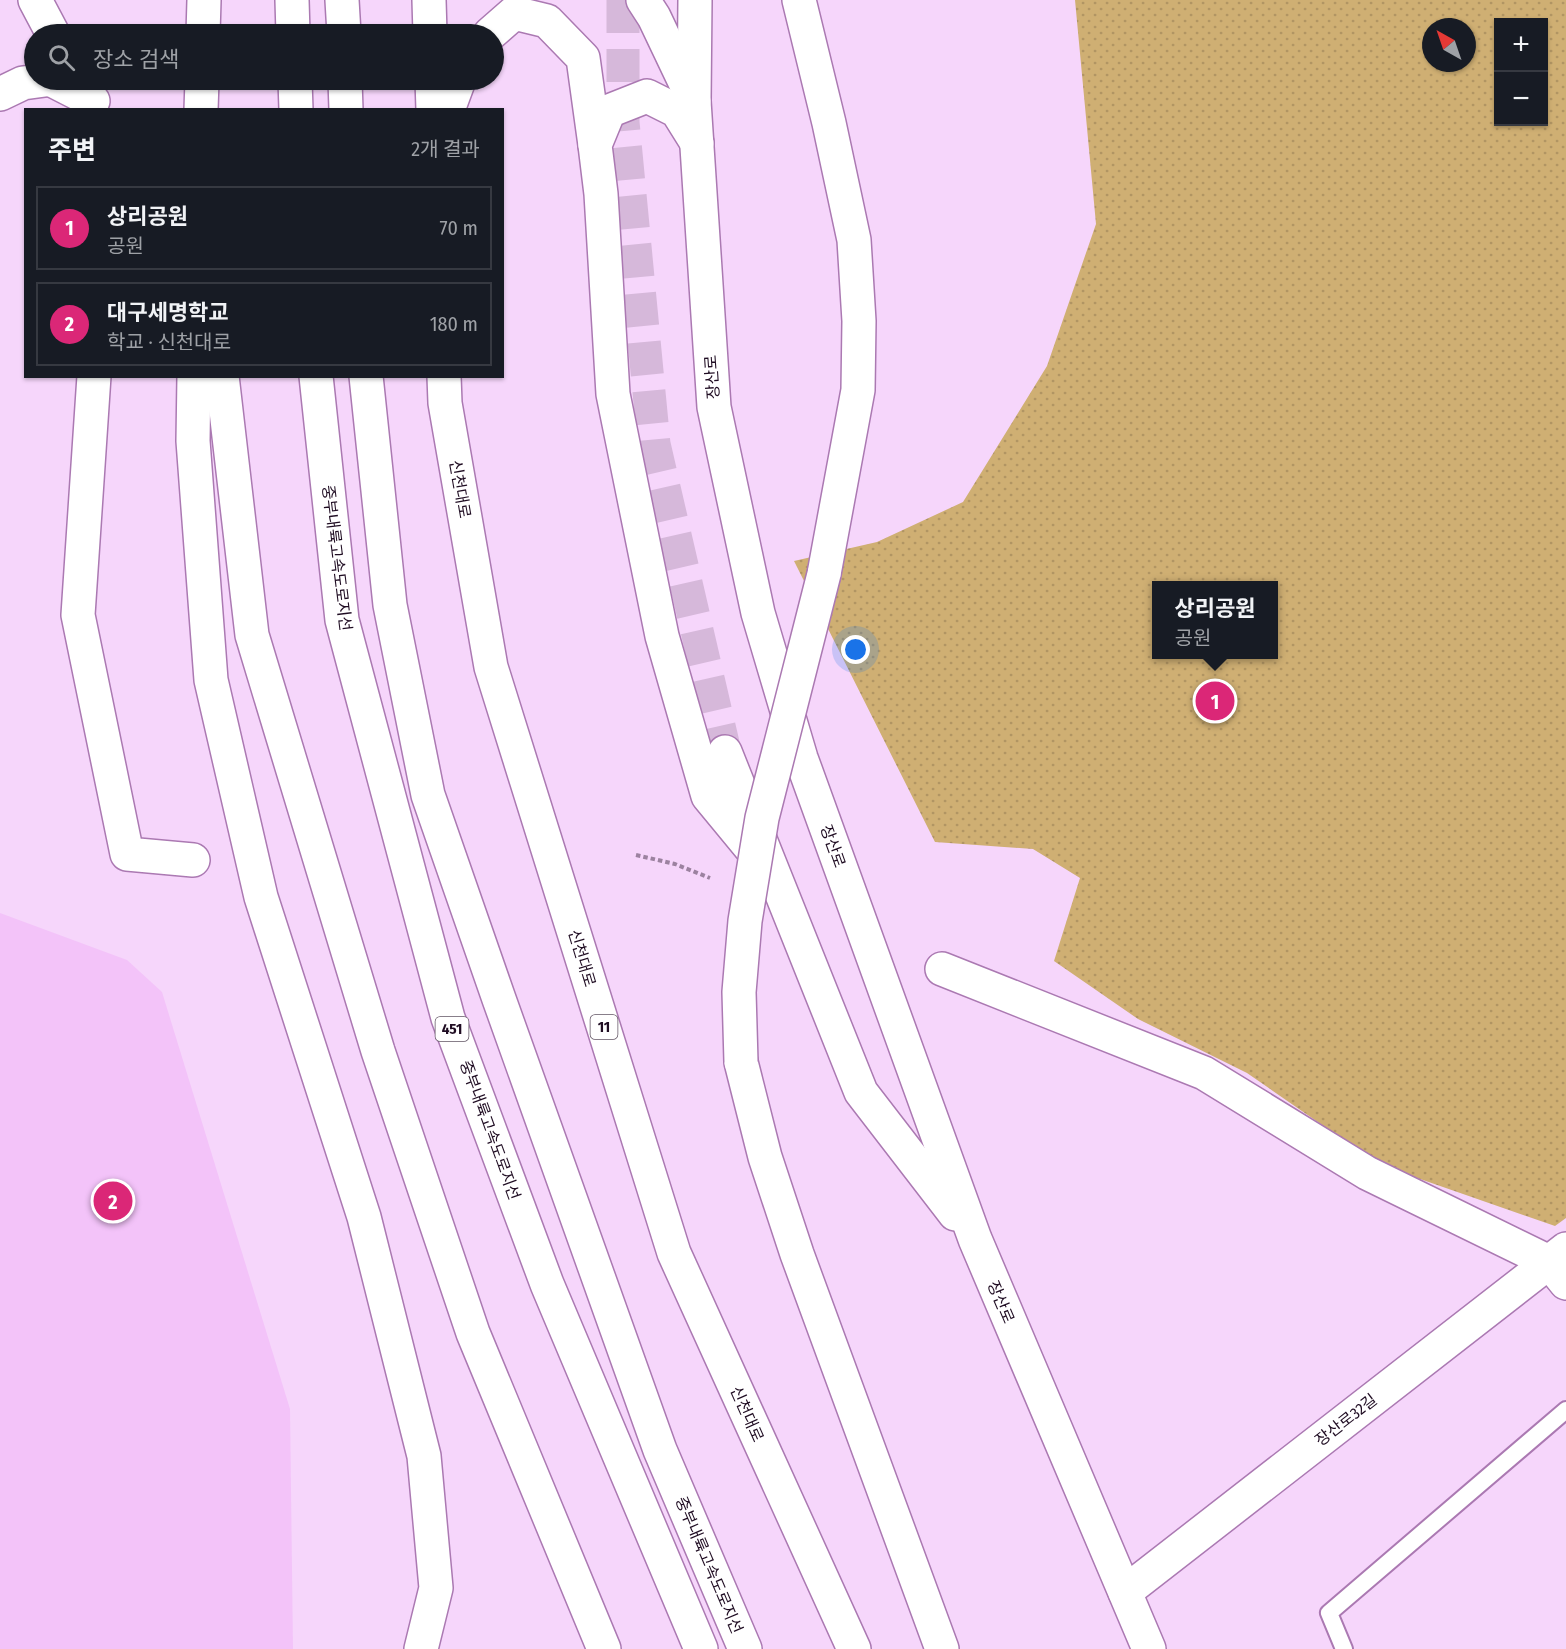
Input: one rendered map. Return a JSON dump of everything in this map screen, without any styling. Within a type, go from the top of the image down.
[{"type":"main road","points":[[35,0],[48,24]]},
{"type":"main road","points":[[203,24],[204,0]]},
{"type":"main road","points":[[292,0],[293,24]]},
{"type":"main road","points":[[342,0],[343,24]]},
{"type":"main road","points":[[429,0],[430,24]]},
{"type":"main road","points":[[643,0],[654,17],[694,101]]},
{"type":"main road","name":"장산로","points":[[695,0],[694,101],[714,407],[758,613],[801,758],[975,1239],[1149,1649]]},
{"type":"main road","points":[[799,0],[854,240],[859,321],[858,390],[824,574],[762,818],[745,921],[739,992],[741,1062],[765,1157],[797,1254],[942,1649]]},
{"type":"main road","points":[[501,24],[513,13],[547,21],[583,58],[601,194],[613,394],[662,636],[708,796],[774,876]]},
{"type":"main road","points":[[0,94],[24,83]]},
{"type":"main road","points":[[74,90],[89,97]]},
{"type":"main road","points":[[201,108],[202,90]]},
{"type":"main road","points":[[295,90],[296,108]]},
{"type":"main road","points":[[345,90],[346,108]]},
{"type":"main road","points":[[432,90],[433,108]]},
{"type":"main road","points":[[449,108],[455,90]]},
{"type":"main road","points":[[595,145],[609,111],[646,96],[677,111],[696,143]]},
{"type":"main road","points":[[94,378],[78,615],[80,627],[127,854],[193,860]]},
{"type":"main road","points":[[194,378],[192,441],[211,680],[261,897],[364,1217],[424,1456],[436,1588],[421,1649]]},
{"type":"main road","points":[[222,378],[252,635],[378,1051],[473,1333],[604,1649]]},
{"type":"main road","name":"중부내륙고속도로지선","points":[[316,378],[342,620],[448,1018],[547,1284],[701,1649]]},
{"type":"main road","name":"중부내륙고속도로지선","points":[[366,378],[390,605],[428,795],[502,1010],[660,1450],[745,1649]]},
{"type":"main road","name":"신천대로","points":[[444,378],[445,403],[491,667],[674,1253],[854,1649]]},
{"type":"main road","points":[[725,752],[861,1092],[975,1239]]},
{"type":"main road","points":[[942,969],[1204,1073],[1367,1173],[1560,1264]]},
{"type":"main road","name":"장산로32길","points":[[1125,1592],[1560,1264]]},
{"type":"lane","points":[[1344,1649],[1329,1613],[1566,1410]]},
{"type":"path","points":[[636,855],[675,864],[710,878]]},
{"type":"shaded area","points":[[1075,0],[1566,0],[1566,1218],[1555,1226],[1380,1165],[1247,1073],[1138,1019],[1054,961],[1080,878],[1033,849],[935,842],[794,561],[877,542],[963,502],[1047,366],[1096,224]]},
{"type":"shaded area","points":[[0,913],[127,960],[162,992],[290,1409],[293,1649],[0,1649]]},
{"type":"tunnel","points":[[623,0],[623,122],[654,444],[725,752]]},
{"type":"place","name":"상리공원","points":[[1215,701]]},
{"type":"place","name":"대구세명학교","points":[[113,1201]]}]
